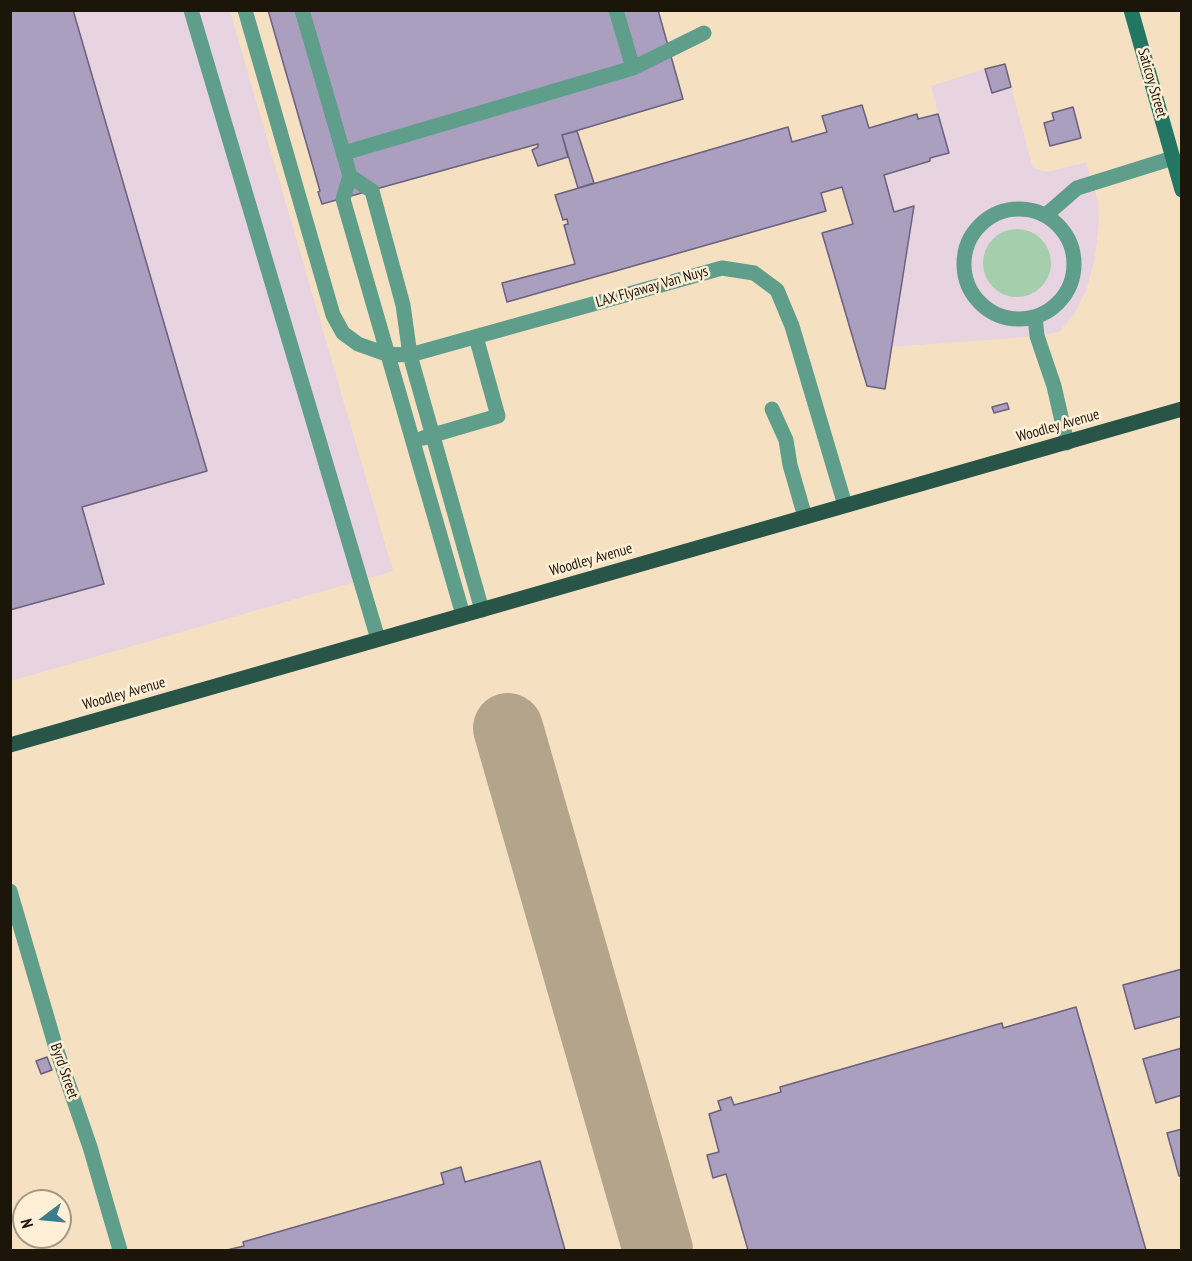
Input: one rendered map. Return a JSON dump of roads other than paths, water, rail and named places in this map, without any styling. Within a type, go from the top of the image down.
[{"type":"main road","name":"Saticoy Street","points":[[1131,10],[1181,188]]},
{"type":"main road","name":"Woodley Avenue","points":[[10,745],[1182,409]]},
{"type":"street","points":[[191,10],[378,639]]},
{"type":"street","name":"LAX Flyaway Van Nuys","points":[[245,10],[333,315],[343,333],[357,344],[386,354],[410,355],[722,268],[754,273],[777,290],[792,326],[845,506]]},
{"type":"street","points":[[302,10],[350,176],[343,199],[463,615]]},
{"type":"street","points":[[616,10],[633,68]]},
{"type":"street","points":[[344,153],[633,68],[704,33]]},
{"type":"street","points":[[1046,215],[1077,188],[1173,158]]},
{"type":"street","points":[[350,176],[372,191],[404,305],[410,355],[482,610]]},
{"type":"street","points":[[1009,209],[1028,209],[1046,215],[1061,228],[1071,244],[1074,263],[1071,282],[1063,298],[1050,310],[1035,317],[1017,320],[1000,317],[984,308],[972,295],[965,279],[963,261],[967,244],[977,227],[991,215],[1009,209]]},
{"type":"street","points":[[1035,317],[1037,336],[1054,386],[1067,443]]},
{"type":"street","points":[[411,441],[498,416],[476,338]]},
{"type":"street","points":[[772,409],[786,440],[790,465],[805,517]]},
{"type":"street","name":"Byrd Street","points":[[10,891],[56,1048],[90,1147],[120,1251]]}]
